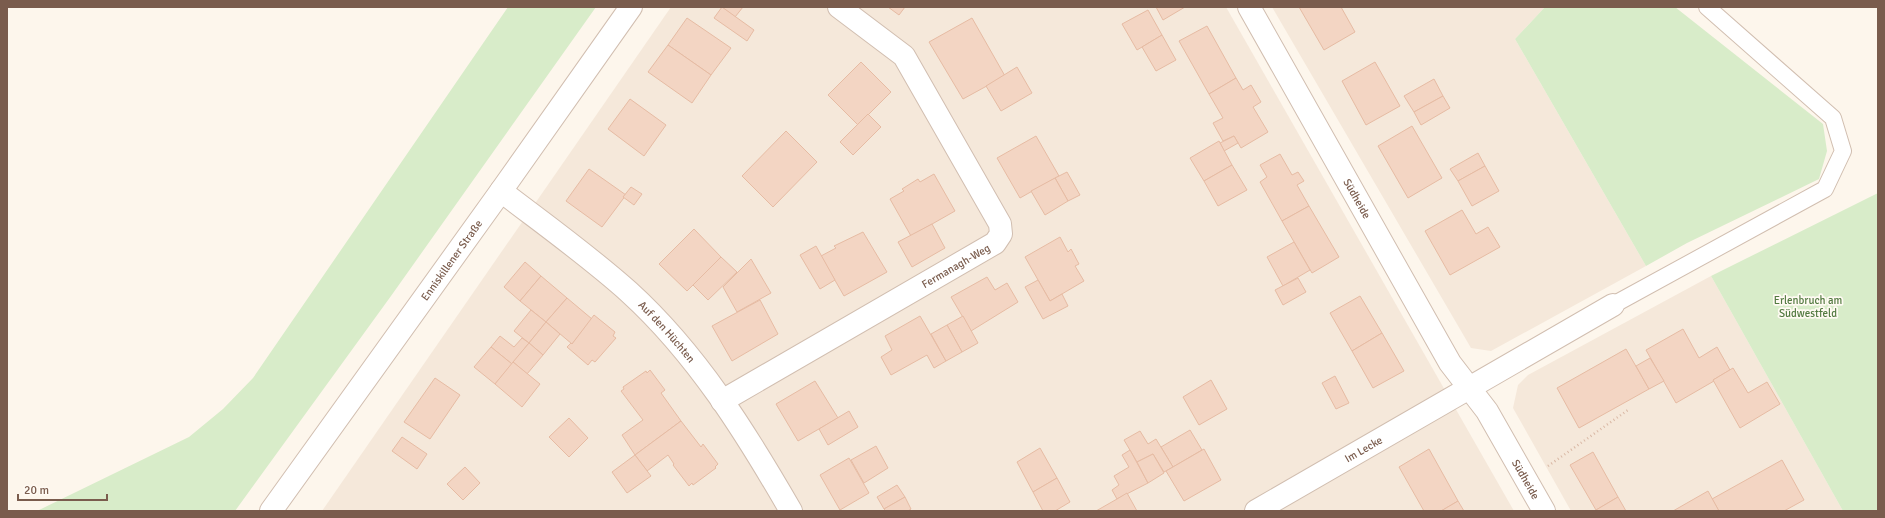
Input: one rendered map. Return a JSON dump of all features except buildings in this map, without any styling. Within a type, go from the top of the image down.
[{"type":"street","name":"Enniskillener Straße","points":[[271,511],[631,7]]},
{"type":"street","name":"Fermanagh-Weg","points":[[722,401],[994,243],[1001,234],[1000,224],[904,56],[839,7]]},
{"type":"street","name":"Südheide","points":[[1249,7],[1450,363],[1470,387],[1486,411],[1544,511]]},
{"type":"street","name":"Auf den Hüchten","points":[[501,191],[606,272],[630,293],[665,329],[746,434],[791,511]]},
{"type":"street","points":[[1470,387],[1613,305]]},
{"type":"street","name":"Im Lecke","points":[[1256,511],[1470,387]]},
{"type":"lane","points":[[1613,305],[1825,189],[1843,151],[1834,118],[1707,7]]},
{"type":"path","points":[[1526,480],[1556,462],[1628,410]]},
{"type":"shaded area","points":[[671,7],[1226,7],[1514,511],[322,511]]},
{"type":"shaded area","points":[[1272,7],[1545,7],[1515,39],[1646,266],[1491,351],[1471,348]]},
{"type":"shaded area","points":[[1711,276],[1843,511],[1571,511],[1513,408],[1518,385],[1528,375]]},
{"type":"green space","points":[[508,7],[596,7],[391,296],[235,511],[37,511],[189,437],[223,409],[253,378]]},
{"type":"green space","points":[[1545,7],[1675,7],[1823,124],[1827,151],[1819,179],[1687,243],[1646,266],[1515,39]]},
{"type":"green space","name":"Erlenbruch am Südwestfeld","points":[[1878,193],[1878,511],[1843,511],[1711,276]]}]
